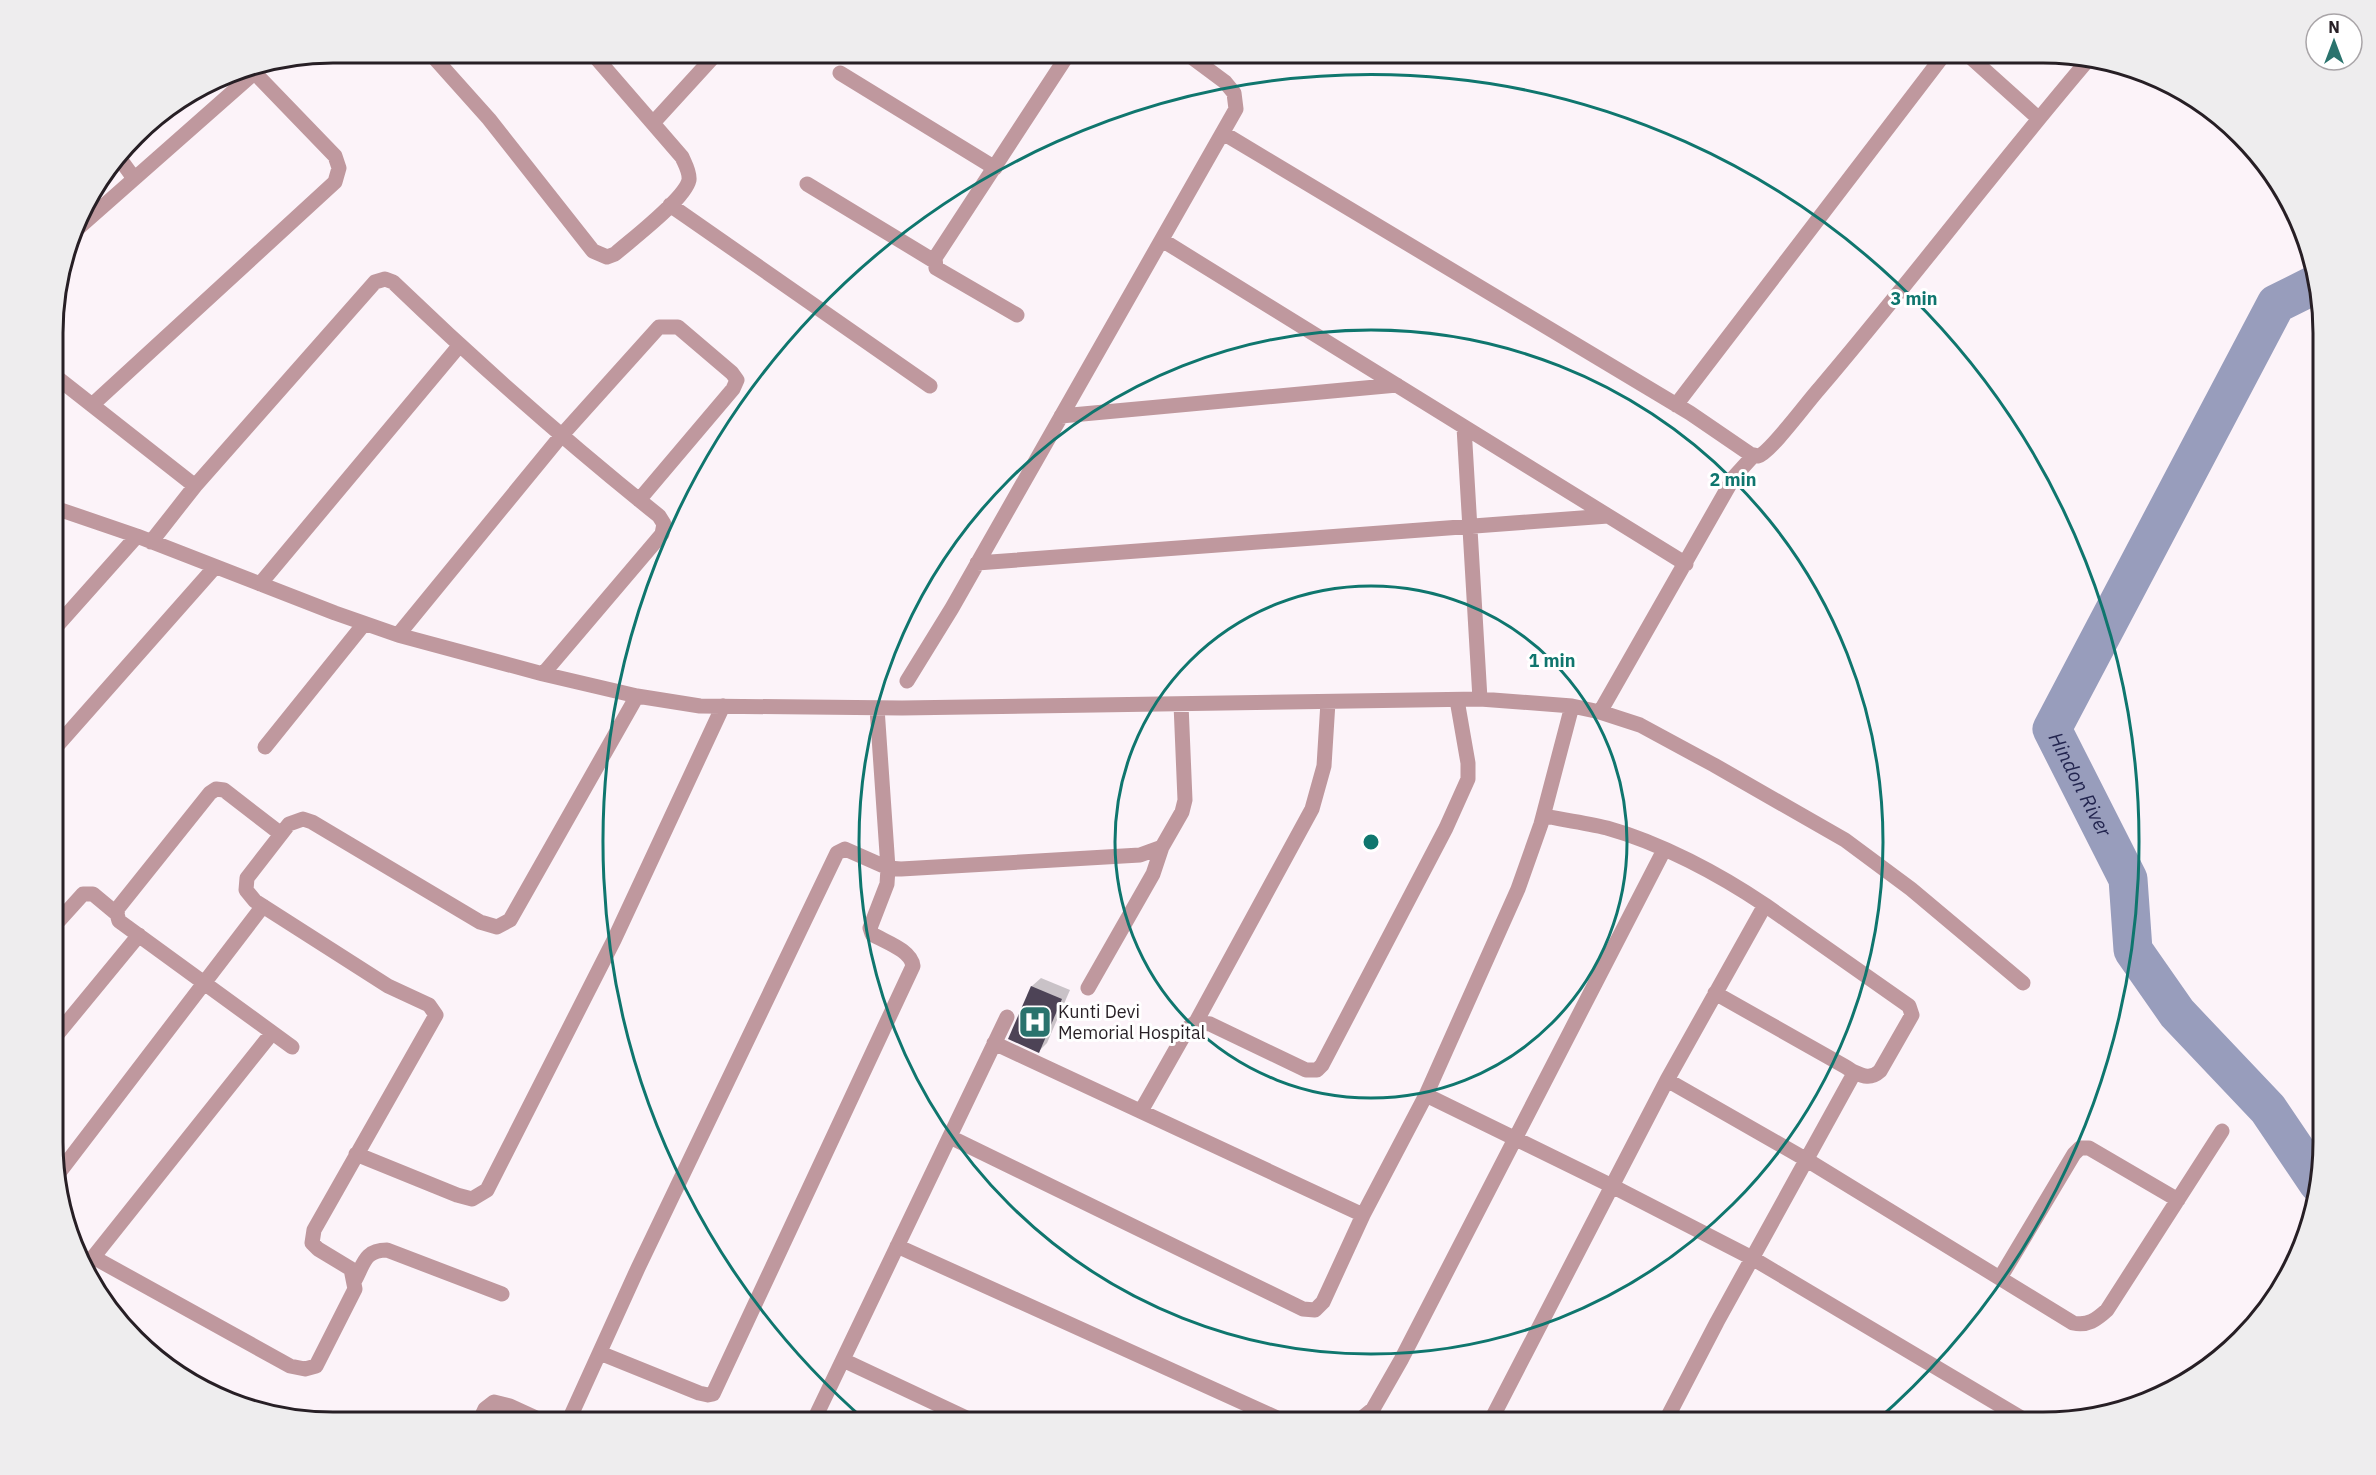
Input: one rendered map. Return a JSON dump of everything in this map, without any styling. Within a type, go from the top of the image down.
[{"type":"street","points":[[440,63],[489,119],[593,251],[607,256],[615,254],[670,205],[685,190],[690,178],[682,157],[601,63]]},
{"type":"street","points":[[653,123],[707,63]]},
{"type":"street","points":[[934,261],[1062,63]]},
{"type":"street","points":[[907,681],[977,563],[1236,109],[1234,93],[1225,82],[1200,63]]},
{"type":"street","points":[[1676,405],[1938,63]]},
{"type":"street","points":[[1977,63],[2038,118]]},
{"type":"street","points":[[1222,133],[1676,405],[1754,455],[1763,455],[1867,332],[2038,118],[2083,66]]},
{"type":"street","points":[[840,73],[995,168]]},
{"type":"street","points":[[92,405],[335,182],[339,168],[335,156],[255,74]]},
{"type":"street","points":[[89,218],[245,78]]},
{"type":"street","points":[[123,164],[133,177]]},
{"type":"street","points":[[807,184],[934,261],[936,268],[1017,315]]},
{"type":"street","points":[[670,205],[930,386]]},
{"type":"street","points":[[1162,240],[1686,564]]},
{"type":"street","points":[[151,542],[195,486],[375,282],[385,279],[393,282],[459,346],[561,436],[659,516],[664,524],[662,534],[543,674]]},
{"type":"street","points":[[398,634],[561,436],[659,327],[678,327],[732,373],[737,380],[733,389],[639,500]]},
{"type":"street","points":[[260,585],[459,346]]},
{"type":"street","points":[[63,382],[195,486]]},
{"type":"street","points":[[1061,416],[1397,385]]},
{"type":"street","points":[[1464,427],[1480,699]]},
{"type":"street","points":[[1600,712],[1734,477],[1754,455]]},
{"type":"street","points":[[63,511],[137,536],[364,624],[543,674],[637,696],[700,705],[877,708],[1480,699],[1572,706],[1600,712],[1650,731],[1845,840],[1911,889],[2023,983]]},
{"type":"street","points":[[977,563],[1608,516]]},
{"type":"street","points":[[63,619],[137,536]]},
{"type":"street","points":[[63,739],[215,567]]},
{"type":"street","points":[[265,747],[364,624]]},
{"type":"street","points":[[91,1261],[290,1366],[305,1369],[316,1366],[355,1289],[355,1280],[351,1269],[312,1243],[314,1230],[436,1015],[429,1005],[388,986],[263,906],[246,890],[247,878],[289,824],[303,819],[312,822],[480,922],[497,927],[510,920],[637,696]]},
{"type":"street","points":[[1196,1022],[1210,1024],[1306,1070],[1317,1070],[1322,1065],[1446,828],[1468,779],[1468,763],[1457,700]]},
{"type":"street","points":[[1141,1111],[1188,1028],[1196,1022],[1311,809],[1324,766],[1328,702]]},
{"type":"street","points":[[1088,988],[1153,874],[1162,847],[1182,812],[1185,800],[1181,704]]},
{"type":"street","points":[[356,1154],[457,1195],[472,1199],[487,1190],[614,940],[723,706]]},
{"type":"street","points":[[950,1137],[1304,1309],[1315,1310],[1323,1302],[1364,1215],[1426,1095],[1518,889],[1544,816],[1572,706]]},
{"type":"street","points":[[600,1353],[699,1393],[713,1394],[913,966],[912,960],[907,955],[872,934],[870,928],[887,884],[888,868],[877,708]]},
{"type":"street","points":[[281,834],[224,790],[216,789],[210,793],[118,908],[117,914],[119,921],[292,1047]]},
{"type":"street","points":[[1544,816],[1608,828],[1664,850],[1732,883],[1909,1006],[1912,1015],[1880,1071],[1874,1076],[1867,1077],[1852,1071],[1715,993]]},
{"type":"street","points":[[573,1412],[837,853],[845,849],[854,851],[888,868],[920,869],[1140,855],[1162,847]]},
{"type":"street","points":[[1369,1412],[1401,1360],[1664,850]]},
{"type":"street","points":[[63,916],[83,894],[93,894],[117,914]]},
{"type":"street","points":[[1495,1412],[1667,1080],[1765,905]]},
{"type":"street","points":[[64,1166],[263,906]]},
{"type":"street","points":[[63,1027],[139,935]]},
{"type":"street","points":[[818,1412],[1008,1017]]},
{"type":"street","points":[[90,1261],[272,1033]]},
{"type":"street","points":[[994,1043],[1364,1215]]},
{"type":"street","points":[[1670,1412],[1752,1258],[1808,1160],[1852,1077],[1852,1071]]},
{"type":"street","points":[[1667,1080],[1808,1160],[2073,1323],[2082,1324],[2094,1321],[2107,1310],[2222,1131]]},
{"type":"street","points":[[1426,1095],[1752,1258],[2011,1412]]},
{"type":"street","points":[[2000,1278],[2074,1154],[2080,1148],[2089,1148],[2178,1200]]},
{"type":"street","points":[[897,1246],[1264,1412]]},
{"type":"street","points":[[355,1280],[368,1255],[376,1250],[387,1250],[502,1294]]},
{"type":"street","points":[[843,1360],[954,1412]]},
{"type":"street","points":[[484,1412],[494,1401],[523,1412]]},
{"type":"building","points":[[1031,986],[1062,999],[1039,1053],[1008,1039]]},
{"type":"waterway","name":"Hindon River","points":[[2309,287],[2276,304],[2052,729],[2128,879],[2133,950],[2177,1013],[2268,1109],[2311,1173]]},
{"type":"place","name":"Kunti Devi Memorial Hospital","points":[[1035,1022]]}]
